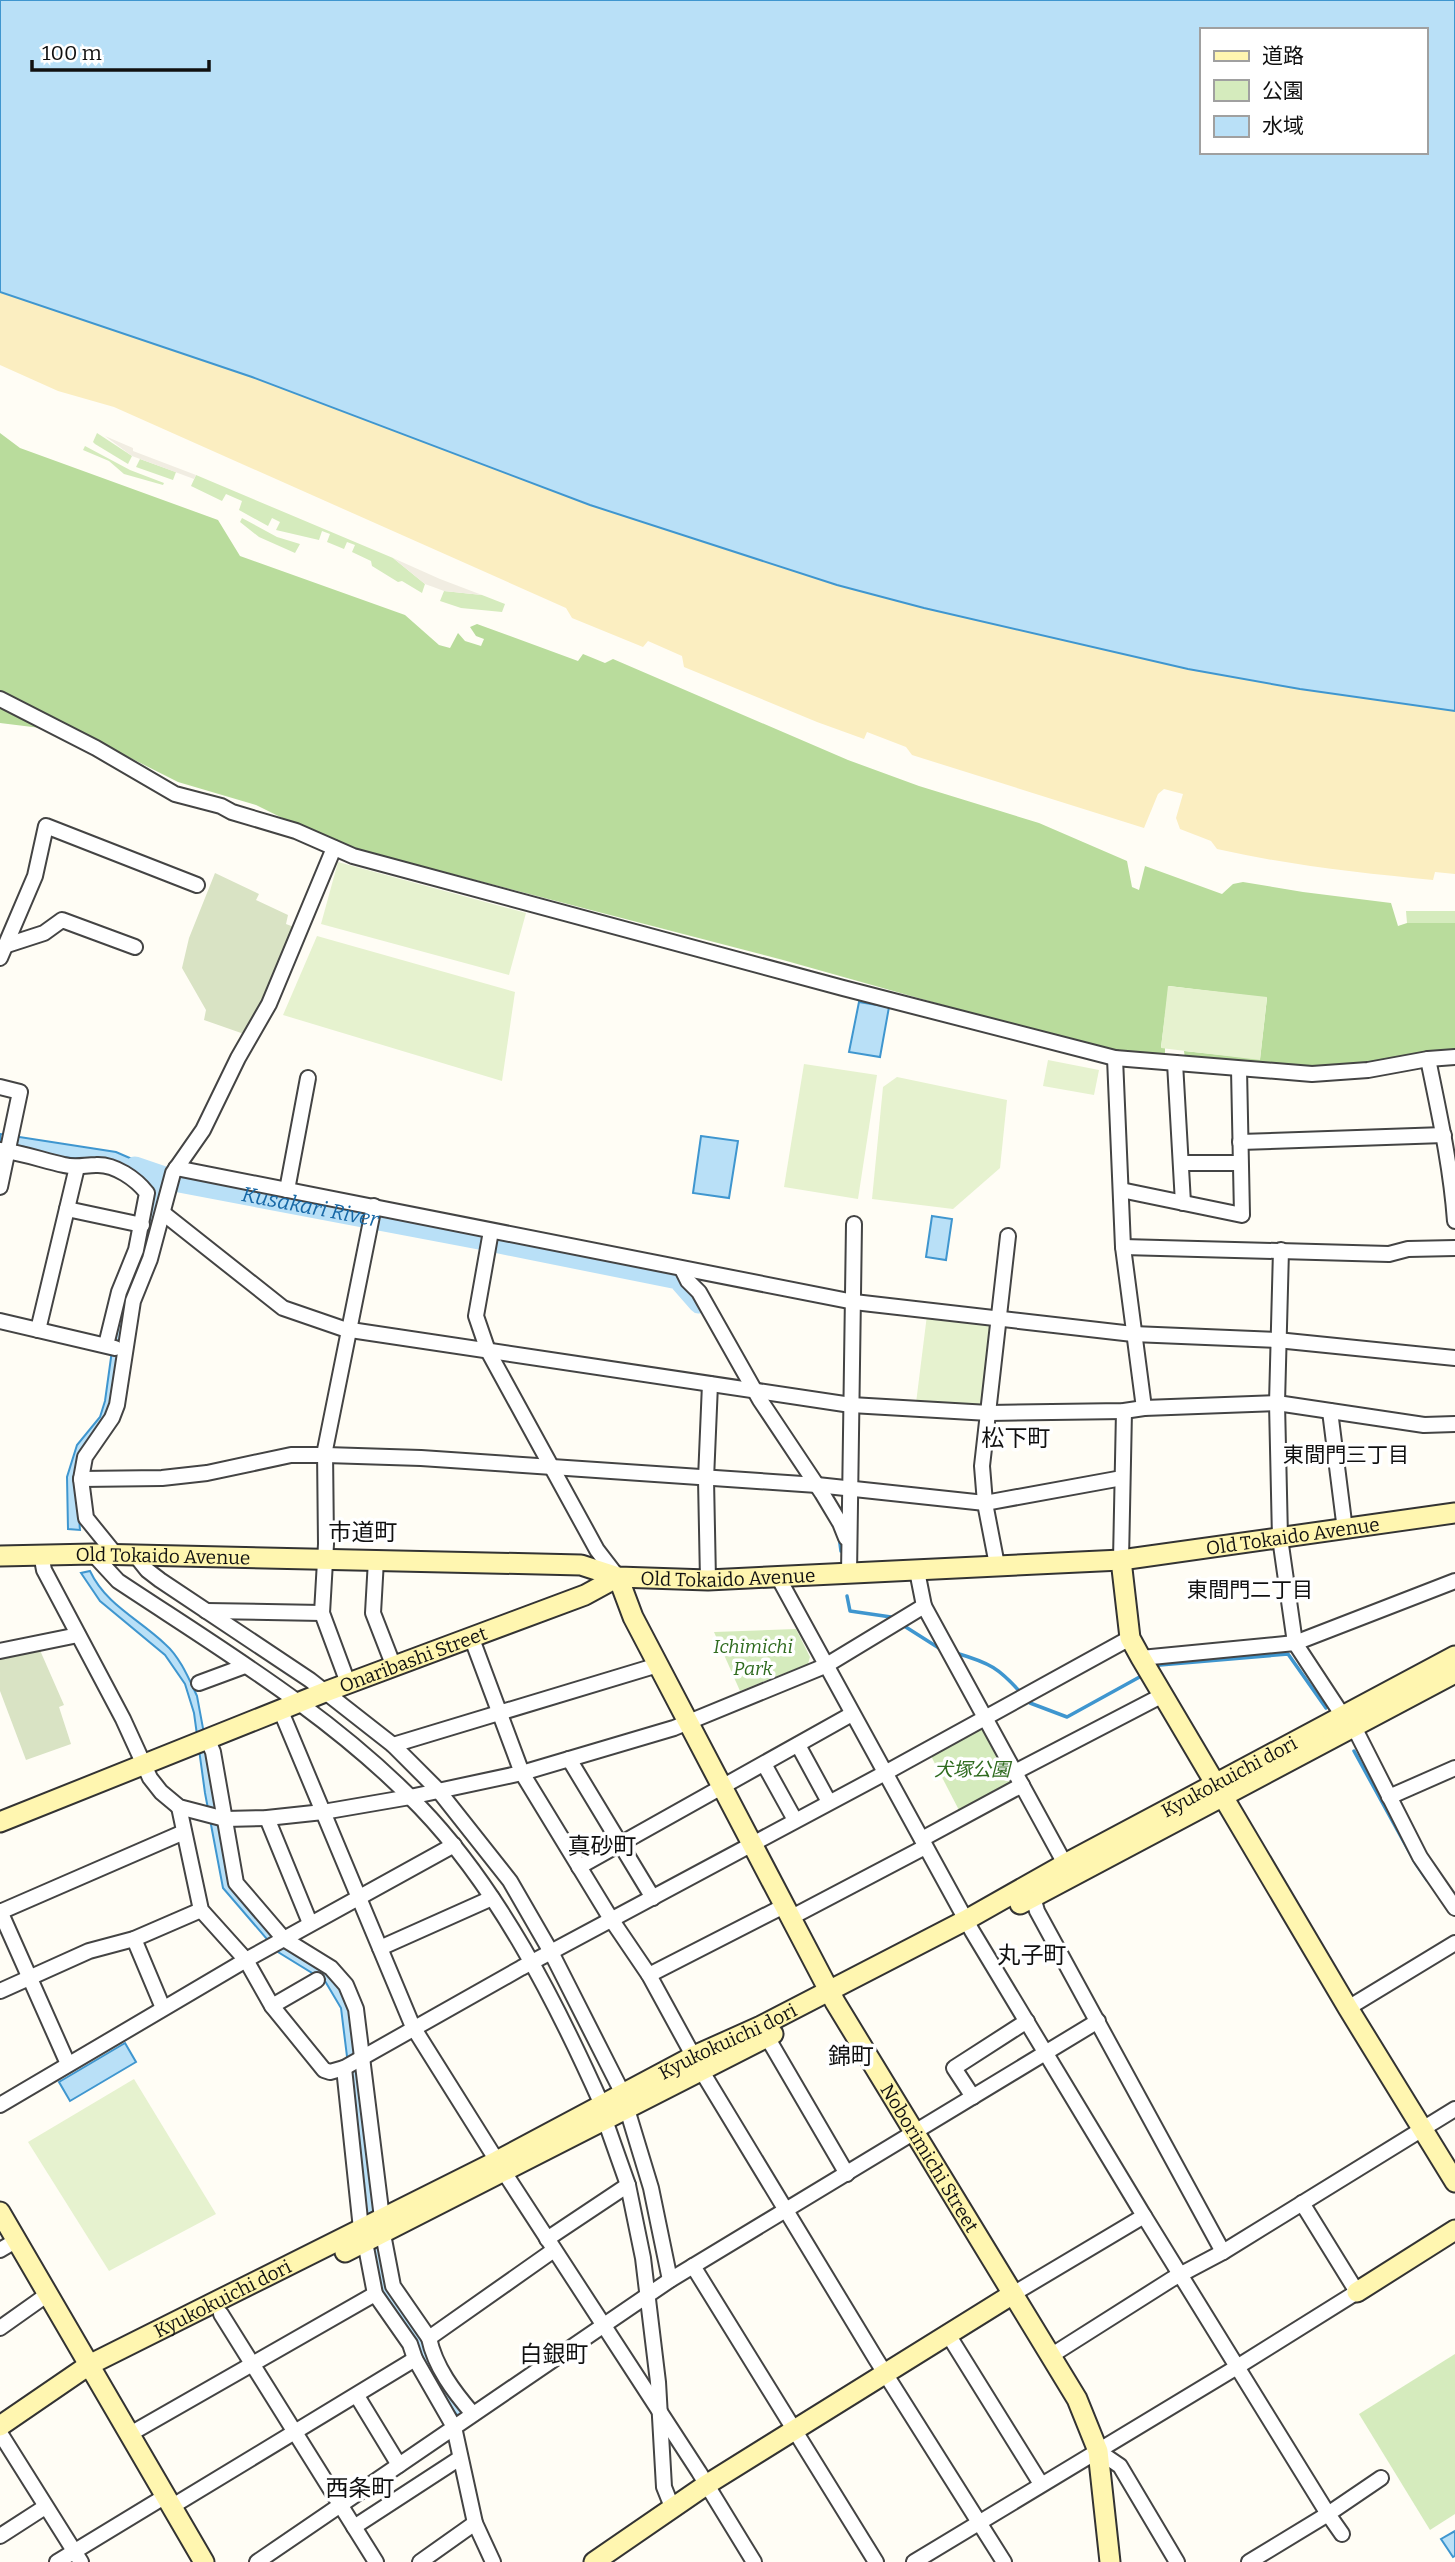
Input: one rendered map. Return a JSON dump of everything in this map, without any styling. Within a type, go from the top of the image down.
[{"type":"street","points":[[0,699],[96,748],[175,794],[296,831],[354,856],[843,988],[1115,1058],[1312,1074],[1368,1070],[1455,1057]]},
{"type":"street","points":[[3,952],[36,876],[46,826],[197,885]]},
{"type":"street","points":[[334,848],[269,1004],[238,1058],[203,1130],[176,1168],[149,1259],[133,1301],[117,1405],[112,1418],[85,1457],[81,1479],[86,1518],[150,1573],[325,1692],[393,1745],[438,1790],[473,1831],[510,1881],[551,1952],[625,2102],[651,2188],[670,2280]]},
{"type":"street","points":[[3,952],[44,933],[62,920],[135,947]]},
{"type":"street","points":[[1115,1058],[1123,1247],[1144,1408]]},
{"type":"street","points":[[1428,1059],[1453,1187],[1455,1221]]},
{"type":"street","points":[[1175,1063],[1183,1203]]},
{"type":"street","points":[[1121,1190],[1242,1215],[1239,1069]]},
{"type":"street","points":[[287,1190],[309,1079]]},
{"type":"street","points":[[0,1087],[20,1092],[4,1151],[0,1187]]},
{"type":"street","points":[[1240,1142],[1444,1135]]},
{"type":"street","points":[[4,1151],[77,1167],[99,1165],[115,1169],[135,1180],[147,1193],[169,1192]]},
{"type":"street","points":[[1181,1163],[1240,1163]]},
{"type":"street","points":[[38,1330],[77,1167]]},
{"type":"street","points":[[176,1168],[854,1302],[1133,1334],[1278,1339],[1455,1358]]},
{"type":"street","points":[[106,1345],[119,1292],[142,1226],[147,1193]]},
{"type":"street","points":[[348,1683],[322,1613],[326,1455],[374,1206]]},
{"type":"street","points":[[67,1209],[142,1226]]},
{"type":"street","points":[[163,1213],[283,1308],[350,1330],[851,1405],[989,1413],[1124,1411],[1277,1403],[1424,1425],[1455,1424]]},
{"type":"street","points":[[849,1574],[854,1224]]},
{"type":"street","points":[[491,1231],[476,1316],[488,1351],[597,1550],[618,1577]]},
{"type":"street","points":[[997,1565],[985,1503],[982,1465],[1008,1236]]},
{"type":"street","points":[[1123,1247],[1389,1254],[1408,1249],[1455,1248]]},
{"type":"street","points":[[1281,1250],[1277,1403],[1280,1538],[1295,1643],[1349,1721],[1420,1857],[1450,1891],[1455,1908]]},
{"type":"street","points":[[682,1269],[688,1281],[699,1292],[755,1390],[841,1523],[849,1543]]},
{"type":"street","points":[[0,1321],[125,1351]]},
{"type":"street","points":[[708,1580],[706,1479],[710,1384]]},
{"type":"street","points":[[1124,1411],[1121,1560],[1130,1638],[1348,2008],[1455,2182]]},
{"type":"street","points":[[1330,1411],[1345,1530]]},
{"type":"street","points":[[81,1479],[162,1478],[207,1473],[291,1455],[326,1455],[421,1458],[817,1485],[985,1503],[1122,1478]]},
{"type":"street","name":"Old Tokaido Avenue","points":[[0,1556],[93,1554],[581,1565],[618,1577],[708,1580],[1121,1560],[1455,1513]]},
{"type":"street","points":[[41,1554],[44,1570],[102,1676],[150,1778],[161,1792],[179,1807],[225,1819],[323,1812],[410,1797],[522,1773],[674,1728],[825,1666],[924,1606]]},
{"type":"street","points":[[93,1554],[118,1581],[245,1666],[289,1706],[369,1758],[454,1845],[492,1898],[569,2034],[603,2113],[628,2185],[649,2294],[664,2487],[672,2507]]},
{"type":"street","points":[[376,1560],[373,1613],[394,1667]]},
{"type":"street","points":[[917,1571],[924,1606],[1065,1864]]},
{"type":"street","name":"Onaribashi Street","points":[[0,1822],[348,1683],[585,1595],[618,1577]]},
{"type":"street","name":"Noborimichi Street","points":[[618,1577],[633,1618],[832,1996],[1077,2399],[1098,2451],[1110,2562]]},
{"type":"street","points":[[778,1577],[969,1925],[1144,2216],[1342,2534]]},
{"type":"street","points":[[1141,1658],[1295,1643],[1455,1581]]},
{"type":"street","points":[[205,1611],[322,1613]]},
{"type":"street","points":[[0,1651],[78,1634]]},
{"type":"street","points":[[179,1807],[201,1910],[246,1960],[272,2006],[324,2070],[330,2072],[344,2068],[530,1963],[1130,1638]]},
{"type":"street","points":[[472,1639],[522,1773],[611,1919],[649,1975],[698,2063],[885,2374],[1004,2562]]},
{"type":"street","name":"Kyukokuichi dori","points":[[1349,1721],[1455,1656]]},
{"type":"street","points":[[393,1745],[658,1665]]},
{"type":"street","points":[[199,1683],[245,1666]]},
{"type":"street","name":"Kyukokuichi dori","points":[[92,2371],[500,2167],[969,1925],[1032,1897],[1220,1790],[1349,1721],[1455,1672]]},
{"type":"street","points":[[649,1975],[787,1912],[924,1843],[1018,1779],[1163,1695]]},
{"type":"street","points":[[289,1706],[323,1812],[413,2028],[754,2562]]},
{"type":"street","points":[[579,1867],[852,1714]]},
{"type":"street","points":[[202,1740],[213,1752],[236,1883],[284,1939],[331,1968],[346,1984],[356,2010],[374,2230],[375,2294],[410,2344],[415,2359],[454,2427],[475,2523],[487,2560]]},
{"type":"street","points":[[798,1745],[829,1802]]},
{"type":"street","points":[[569,1759],[653,1898]]},
{"type":"street","points":[[764,1764],[795,1820]]},
{"type":"street","points":[[1389,1797],[1455,1768]]},
{"type":"street","name":"Kyukokuichi dori","points":[[969,1925],[1065,1864],[1220,1790]]},
{"type":"street","points":[[267,1818],[310,1923]]},
{"type":"street","points":[[68,2064],[0,1912],[184,1832]]},
{"type":"street","points":[[0,2105],[310,1923],[454,1845]]},
{"type":"street","points":[[1032,1897],[1037,1912],[1223,2252]]},
{"type":"street","points":[[380,1948],[492,1898]]},
{"type":"street","points":[[0,1991],[89,1951],[134,1938],[201,1910]]},
{"type":"street","points":[[134,1938],[163,2008]]},
{"type":"street","points":[[1348,2008],[1455,1943]]},
{"type":"street","points":[[272,2006],[317,1980]]},
{"type":"street","points":[[972,2097],[954,2068],[1027,2021]]},
{"type":"street","points":[[257,2562],[670,2280],[1098,2021]]},
{"type":"street","points":[[764,2031],[846,2174]]},
{"type":"street","points":[[344,2068],[374,2230],[393,2286],[429,2338],[451,2388],[473,2414]]},
{"type":"street","points":[[1052,2355],[1455,2109]]},
{"type":"street","points":[[429,2338],[628,2185]]},
{"type":"street","points":[[1302,2203],[1357,2292]]},
{"type":"street","points":[[0,2212],[8,2245],[48,2294],[204,2562]]},
{"type":"street","points":[[594,2562],[706,2485],[1144,2216]]},
{"type":"street","points":[[77,2557],[1,2434],[92,2371],[221,2314],[374,2230]]},
{"type":"street","points":[[914,2562],[1237,2367],[1455,2230]]},
{"type":"street","points":[[693,2266],[876,2562]]},
{"type":"street","points":[[0,2328],[48,2294]]},
{"type":"street","points":[[130,2434],[375,2294]]},
{"type":"street","points":[[221,2314],[376,2562]]},
{"type":"street","points":[[949,2336],[1041,2484]]},
{"type":"street","points":[[57,2562],[77,2557],[168,2502],[295,2433],[415,2359]]},
{"type":"street","points":[[357,2396],[399,2465]]},
{"type":"street","points":[[1098,2451],[1120,2466],[1177,2562]]},
{"type":"street","points":[[354,2527],[460,2458]]},
{"type":"street","points":[[1248,2562],[1328,2514],[1381,2478]]},
{"type":"street","points":[[0,2536],[45,2507]]},
{"type":"street","points":[[420,2562],[475,2523]]},
{"type":"green space","points":[[0,433],[20,448],[218,520],[240,556],[405,615],[439,645],[450,648],[458,633],[465,641],[481,646],[484,639],[476,636],[470,627],[477,624],[578,661],[583,654],[605,663],[613,659],[848,760],[919,786],[1039,823],[1127,861],[1132,887],[1139,890],[1145,866],[1222,894],[1233,884],[1243,882],[1391,903],[1398,926],[1407,923],[1455,923],[1455,1049],[1313,1068],[1276,1068],[1185,1059],[1184,1051],[1260,1059],[1267,998],[1169,986],[1161,1047],[1165,1048],[1165,1057],[1123,1053],[783,960],[333,843],[256,805],[178,782],[81,733],[0,723]]},
{"type":"green space","points":[[97,433],[132,456],[128,464],[93,442]]},
{"type":"green space","points":[[85,446],[130,470],[164,483],[163,485],[124,474],[109,461],[83,450]]},
{"type":"green space","points":[[140,459],[176,472],[173,480],[136,467]]},
{"type":"green space","points":[[196,475],[393,558],[425,584],[422,593],[402,581],[398,582],[372,566],[371,561],[352,552],[355,545],[347,542],[344,549],[327,542],[330,534],[322,531],[319,540],[276,530],[280,522],[272,518],[268,526],[239,510],[242,501],[226,494],[222,501],[191,486]]},
{"type":"green space","points":[[242,518],[277,537],[300,544],[295,553],[259,537],[240,522]]},
{"type":"green space","points":[[444,591],[482,595],[505,604],[502,612],[461,608],[440,601]]},
{"type":"green space","points":[[338,862],[526,913],[509,975],[321,924]]},
{"type":"green space","points":[[215,873],[259,894],[256,900],[288,915],[286,924],[294,927],[261,1007],[244,1034],[204,1020],[206,1010],[182,968],[189,938]]},
{"type":"green space","points":[[1406,911],[1455,911],[1455,923],[1407,923]]},
{"type":"green space","points":[[317,936],[515,992],[502,1081],[283,1015]]},
{"type":"green space","points":[[1168,986],[1267,997],[1260,1060],[1161,1048]]},
{"type":"green space","points":[[1048,1060],[1099,1070],[1094,1095],[1043,1086]]},
{"type":"green space","points":[[804,1064],[877,1075],[858,1199],[784,1187]]},
{"type":"green space","points":[[897,1077],[1007,1100],[1000,1168],[953,1209],[872,1199],[883,1087]]},
{"type":"green space","points":[[927,1315],[991,1325],[981,1406],[916,1403]]},
{"type":"green space","name":"Ichimichi Park","points":[[796,1629],[810,1657],[808,1664],[740,1691],[714,1632]]},
{"type":"green space","points":[[39,1648],[64,1705],[59,1707],[71,1744],[26,1760],[0,1691],[0,1657]]},
{"type":"green space","name":"犬塚公園","points":[[981,1729],[987,1731],[1014,1783],[961,1814],[931,1756]]},
{"type":"green space","points":[[134,2079],[216,2214],[109,2271],[28,2142]]},
{"type":"green space","points":[[1455,2354],[1455,2514],[1430,2530],[1359,2414]]},
{"type":"sand","points":[[0,292],[252,377],[590,505],[837,585],[924,608],[1188,669],[1300,689],[1455,711],[1455,874],[1435,872],[1433,880],[1297,864],[1217,849],[1211,841],[1180,829],[1176,818],[1183,794],[1164,789],[1158,794],[1144,828],[912,755],[906,747],[867,732],[864,739],[817,722],[684,667],[682,656],[648,641],[643,647],[572,618],[566,608],[114,407],[58,391],[0,365]]},
{"type":"shaded area","points":[[105,436],[133,448],[133,451],[196,475],[194,479],[132,456]]},
{"type":"shaded area","points":[[393,558],[482,595],[444,591],[425,584]]},
{"type":"water","points":[[0,0],[1455,0],[1455,711],[1300,689],[1188,669],[924,608],[837,585],[590,505],[252,377],[0,292]]},
{"type":"water","points":[[859,1002],[889,1007],[880,1057],[849,1052]]},
{"type":"water","points":[[0,1134],[116,1152],[162,1172],[157,1218],[118,1354],[111,1405],[88,1448],[82,1484],[80,1530],[68,1529],[67,1477],[77,1445],[100,1417],[105,1401],[114,1336],[152,1190],[106,1161],[49,1156],[25,1147],[0,1143]]},
{"type":"water","points":[[701,1136],[738,1141],[729,1198],[693,1193]]},
{"type":"water","points":[[932,1216],[952,1219],[946,1260],[926,1257]]},
{"type":"water","points":[[90,1571],[114,1602],[170,1649],[184,1668],[197,1696],[232,1884],[332,1972],[345,1992],[352,2017],[382,2253],[417,2330],[466,2412],[459,2417],[449,2406],[379,2289],[366,2210],[341,2008],[325,1981],[278,1952],[223,1888],[205,1793],[194,1713],[185,1684],[165,1655],[100,1601],[81,1573]]},
{"type":"water","points":[[125,2043],[136,2062],[70,2101],[59,2082]]},
{"type":"water","points":[[1455,2531],[1455,2556],[1453,2557],[1441,2539]]},
{"type":"waterway","name":"Kusakari River","points":[[135,1167],[179,1182],[479,1239]]},
{"type":"waterway","name":"Kusakari River","points":[[499,1243],[678,1279],[699,1303]]},
{"type":"waterway","name":"Kusakari River","points":[[839,1536],[841,1551]]},
{"type":"waterway","name":"Kusakari River","points":[[847,1596],[850,1611],[895,1619]]},
{"type":"waterway","name":"Kusakari River","points":[[901,1624],[942,1650]]},
{"type":"waterway","name":"Kusakari River","points":[[956,1653],[993,1668],[1022,1694]]},
{"type":"waterway","name":"Kusakari River","points":[[1154,1668],[1160,1665],[1288,1654],[1326,1708]]},
{"type":"waterway","name":"Kusakari River","points":[[1027,1700],[1067,1717],[1145,1674]]},
{"type":"waterway","name":"Kusakari River","points":[[1354,1751],[1427,1880]]},
{"type":"district","name":"松下町","points":[[1016,1438]]},
{"type":"district","name":"東間門三丁目","points":[[1346,1455]]},
{"type":"district","name":"市道町","points":[[363,1532]]},
{"type":"district","name":"東間門二丁目","points":[[1250,1590]]},
{"type":"district","name":"真砂町","points":[[602,1846]]},
{"type":"district","name":"丸子町","points":[[1032,1955]]},
{"type":"district","name":"錦町","points":[[851,2056]]},
{"type":"district","name":"白銀町","points":[[554,2354]]},
{"type":"district","name":"西条町","points":[[360,2488]]}]
